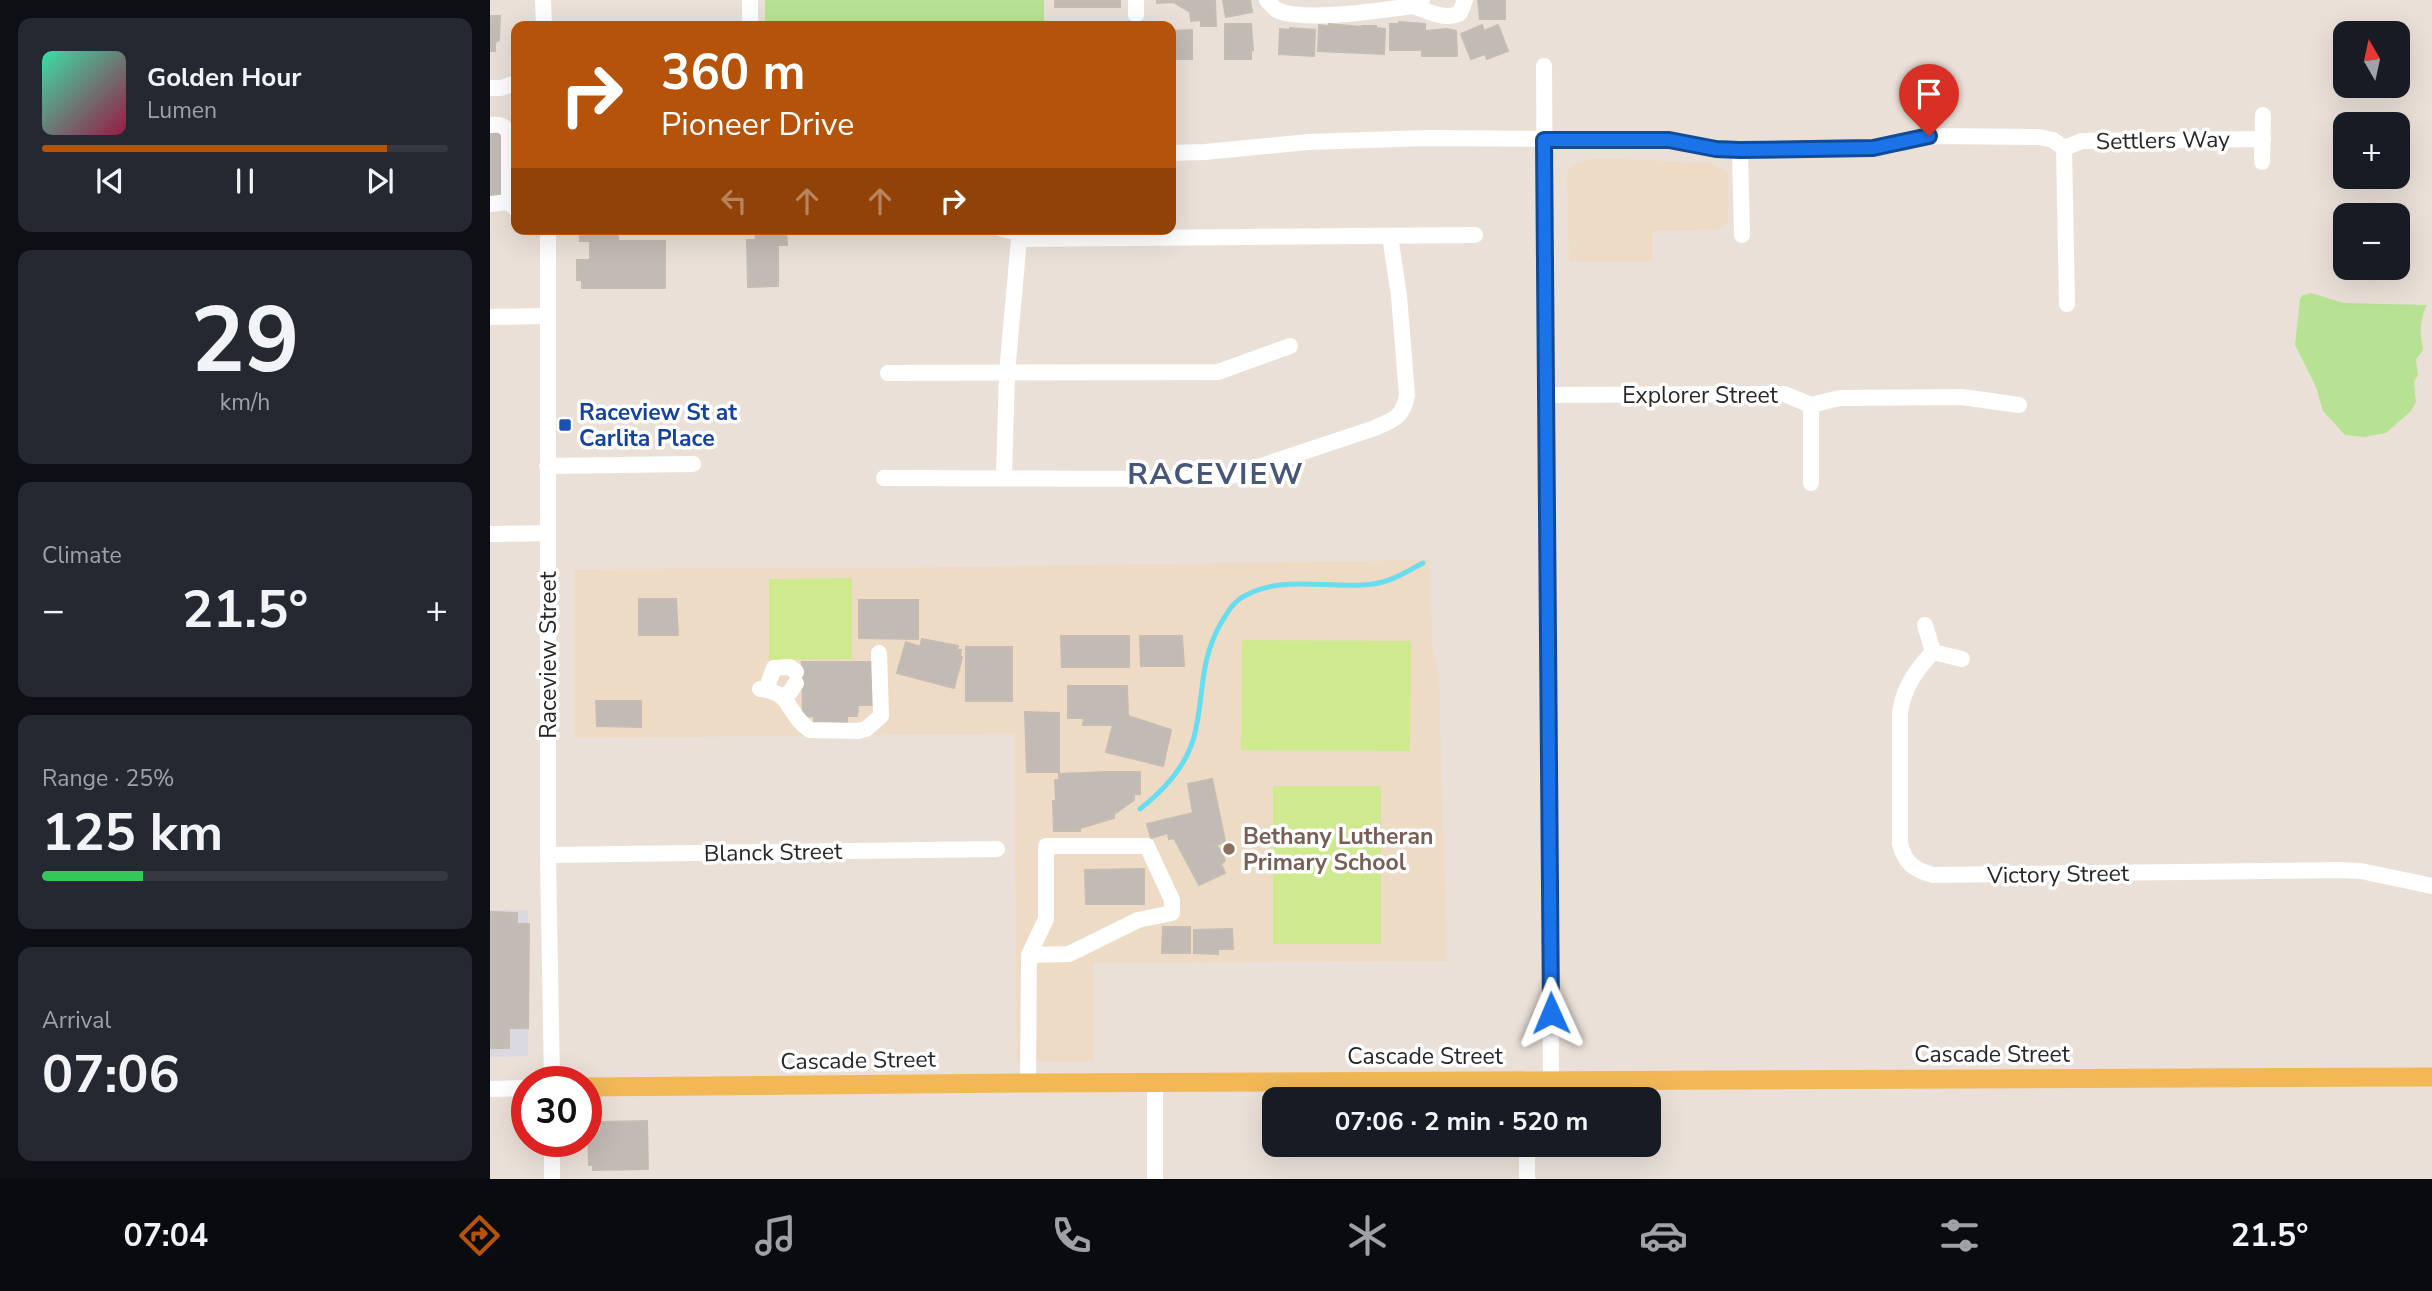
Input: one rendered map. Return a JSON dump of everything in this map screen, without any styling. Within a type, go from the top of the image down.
[{"type":"main road","name":"Cascade Street","points":[[1532,1087],[1551,1080],[2432,1077]]},
{"type":"main road","name":"Cascade Street","points":[[602,1087],[1155,1082],[1420,1087]]},
{"type":"street","points":[[544,0],[544,21]]},
{"type":"street","points":[[750,0],[750,21]]},
{"type":"street","points":[[1267,0],[1277,10],[1290,13],[1338,15],[1418,3],[1446,17],[1460,13],[1465,0]]},
{"type":"street","points":[[1544,66],[1551,1080]]},
{"type":"street","name":"Settlers Way","points":[[2262,162],[2263,115]]},
{"type":"street","points":[[490,125],[500,124],[506,127],[509,133],[511,181]]},
{"type":"street","points":[[1176,153],[1308,142],[1426,138],[1669,140],[1716,149],[1740,150],[1873,148],[1929,136],[2039,137],[2053,140],[2064,148],[2067,304]]},
{"type":"street","name":"Settlers Way","points":[[2064,148],[2081,141],[2263,139]]},
{"type":"street","points":[[1740,150],[1742,235]]},
{"type":"street","points":[[490,204],[511,205]]},
{"type":"street","name":"Raceview Street","points":[[548,235],[548,855],[552,1066]]},
{"type":"street","points":[[1004,477],[1007,373],[1023,235]]},
{"type":"street","points":[[1176,235],[1475,235]]},
{"type":"street","points":[[884,478],[1222,479],[1375,428],[1397,418],[1405,408],[1407,395],[1399,296],[1390,236]]},
{"type":"street","points":[[490,317],[547,316]]},
{"type":"street","points":[[888,373],[1218,372],[1290,346]]},
{"type":"street","name":"Explorer Street","points":[[1546,395],[1784,394],[1811,405],[1840,398],[1962,397],[2019,405]]},
{"type":"street","points":[[1811,405],[1811,483]]},
{"type":"street","points":[[547,466],[693,464]]},
{"type":"street","points":[[490,534],[548,533]]},
{"type":"street","points":[[1925,625],[1933,652],[1962,659]]},
{"type":"street","name":"Victory Street","points":[[1933,652],[1908,683],[1899,712],[1900,844],[1903,856],[1920,872],[1933,876],[2340,870],[2432,886]]},
{"type":"street","points":[[783,696],[790,692],[796,678],[790,667],[774,668],[763,689],[783,696],[795,715],[810,730],[866,729],[881,716],[879,653]]},
{"type":"street","points":[[1027,1083],[1029,955],[1046,919],[1046,846],[1147,846],[1172,900],[1172,912],[1139,920],[1069,954],[1029,955]]},
{"type":"street","name":"Blanck Street","points":[[548,855],[997,849]]},
{"type":"street","points":[[1154,1179],[1155,1082]]},
{"type":"street","points":[[490,1089],[511,1088]]},
{"type":"street","points":[[552,1157],[552,1179]]},
{"type":"street","points":[[1527,1157],[1527,1179]]},
{"type":"shaded area","points":[[1597,158],[1710,163],[1723,169],[1728,174],[1728,222],[1716,230],[1652,231],[1652,261],[1569,261],[1567,175],[1570,168],[1578,162]]},
{"type":"shaded area","name":"Bethany Lutheran Primary School","points":[[1430,560],[1432,642],[1439,677],[1447,961],[1093,963],[1093,1061],[1017,1062],[1014,734],[574,738],[574,569],[875,568]]},
{"type":"shaded area","points":[[490,910],[528,910],[528,1056],[490,1057]]},
{"type":"green space","points":[[765,0],[1044,0],[1044,21],[765,21]]},
{"type":"green space","points":[[2311,293],[2344,303],[2427,305],[2421,327],[2423,350],[2416,360],[2416,402],[2411,411],[2386,433],[2364,437],[2345,435],[2323,411],[2316,387],[2295,345],[2300,299]]},
{"type":"green space","points":[[852,578],[852,659],[769,660],[769,579]]},
{"type":"green space","points":[[1242,640],[1411,641],[1410,751],[1241,750]]},
{"type":"green space","points":[[1273,786],[1381,786],[1381,944],[1273,944]]},
{"type":"building","points":[[1055,0],[1120,0],[1120,7],[1055,7]]},
{"type":"building","points":[[1157,0],[1215,0],[1216,26],[1201,26],[1201,20],[1191,21],[1190,12],[1173,2],[1157,3]]},
{"type":"building","points":[[1223,0],[1250,0],[1252,12],[1226,17]]},
{"type":"building","points":[[1478,0],[1505,0],[1505,19],[1480,19]]},
{"type":"building","points":[[490,16],[500,16],[499,40],[495,42],[495,51],[490,51]]},
{"type":"building","points":[[1225,24],[1251,24],[1251,59],[1225,59]]},
{"type":"building","points":[[1390,24],[1425,24],[1425,31],[1456,31],[1457,56],[1422,56],[1422,50],[1390,50]]},
{"type":"building","points":[[1319,25],[1376,26],[1385,29],[1384,54],[1318,51]]},
{"type":"building","points":[[1482,25],[1484,31],[1498,25],[1508,51],[1487,59],[1485,54],[1471,59],[1461,34]]},
{"type":"building","points":[[1280,29],[1315,30],[1314,56],[1279,54]]},
{"type":"building","points":[[1192,30],[1192,59],[1176,59],[1176,31]]},
{"type":"building","points":[[490,132],[502,132],[503,195],[490,195]]},
{"type":"building","points":[[580,235],[618,235],[618,241],[580,241]]},
{"type":"building","points":[[756,235],[786,235],[787,245],[778,245],[778,286],[748,287],[747,240],[756,240]]},
{"type":"building","points":[[590,241],[665,241],[665,288],[582,288],[582,280],[577,280],[577,260],[590,260]]},
{"type":"building","points":[[639,599],[676,599],[678,635],[639,635]]},
{"type":"building","points":[[859,600],[918,600],[918,639],[859,638]]},
{"type":"building","points":[[1061,636],[1129,636],[1129,667],[1062,667]]},
{"type":"building","points":[[1140,636],[1182,636],[1184,666],[1141,666]]},
{"type":"building","points":[[922,639],[958,646],[957,650],[961,650],[962,657],[954,688],[897,673],[906,642],[920,647]]},
{"type":"building","points":[[966,647],[1012,647],[1012,701],[966,701]]},
{"type":"building","points":[[802,662],[872,662],[872,705],[858,705],[857,716],[847,716],[847,726],[814,726],[814,716],[803,717]]},
{"type":"building","points":[[1068,686],[1127,686],[1128,716],[1171,730],[1163,766],[1106,752],[1113,725],[1083,725],[1084,718],[1068,718]]},
{"type":"building","points":[[596,701],[641,701],[641,727],[597,726]]},
{"type":"building","points":[[1025,712],[1059,713],[1059,772],[1027,772]]},
{"type":"building","points":[[1140,772],[1140,794],[1134,794],[1134,800],[1114,814],[1114,818],[1080,828],[1080,831],[1054,831],[1053,801],[1056,801],[1055,780],[1059,780],[1059,774]]},
{"type":"building","points":[[1212,779],[1225,841],[1211,848],[1218,847],[1225,860],[1221,864],[1225,873],[1199,885],[1174,838],[1169,839],[1168,833],[1151,838],[1147,824],[1193,813],[1188,784]]},
{"type":"building","points":[[1144,869],[1144,904],[1086,904],[1085,870]]},
{"type":"building","points":[[490,912],[517,913],[517,924],[529,924],[528,1028],[509,1028],[509,1048],[490,1048]]},
{"type":"building","points":[[1163,927],[1190,927],[1190,953],[1162,953]]},
{"type":"building","points":[[1232,929],[1233,949],[1218,949],[1218,954],[1194,953],[1194,930]]},
{"type":"building","points":[[647,1121],[648,1169],[593,1170],[593,1165],[589,1165],[589,1157],[602,1157],[602,1122]]},
{"type":"waterway","points":[[1140,809],[1173,777],[1190,748],[1209,652],[1221,623],[1238,600],[1257,590],[1289,584],[1380,583],[1423,563]]},
{"type":"place","name":"Raceview St at Carlita Place","points":[[565,425]]},
{"type":"place","name":"Bethany Lutheran Primary School","points":[[1229,849]]},
{"type":"district","name":"RACEVIEW","points":[[1216,474]]},
{"type":"route","points":[[1551,1013],[1544,140],[1669,140],[1716,149],[1740,150],[1873,148],[1929,136]]}]
